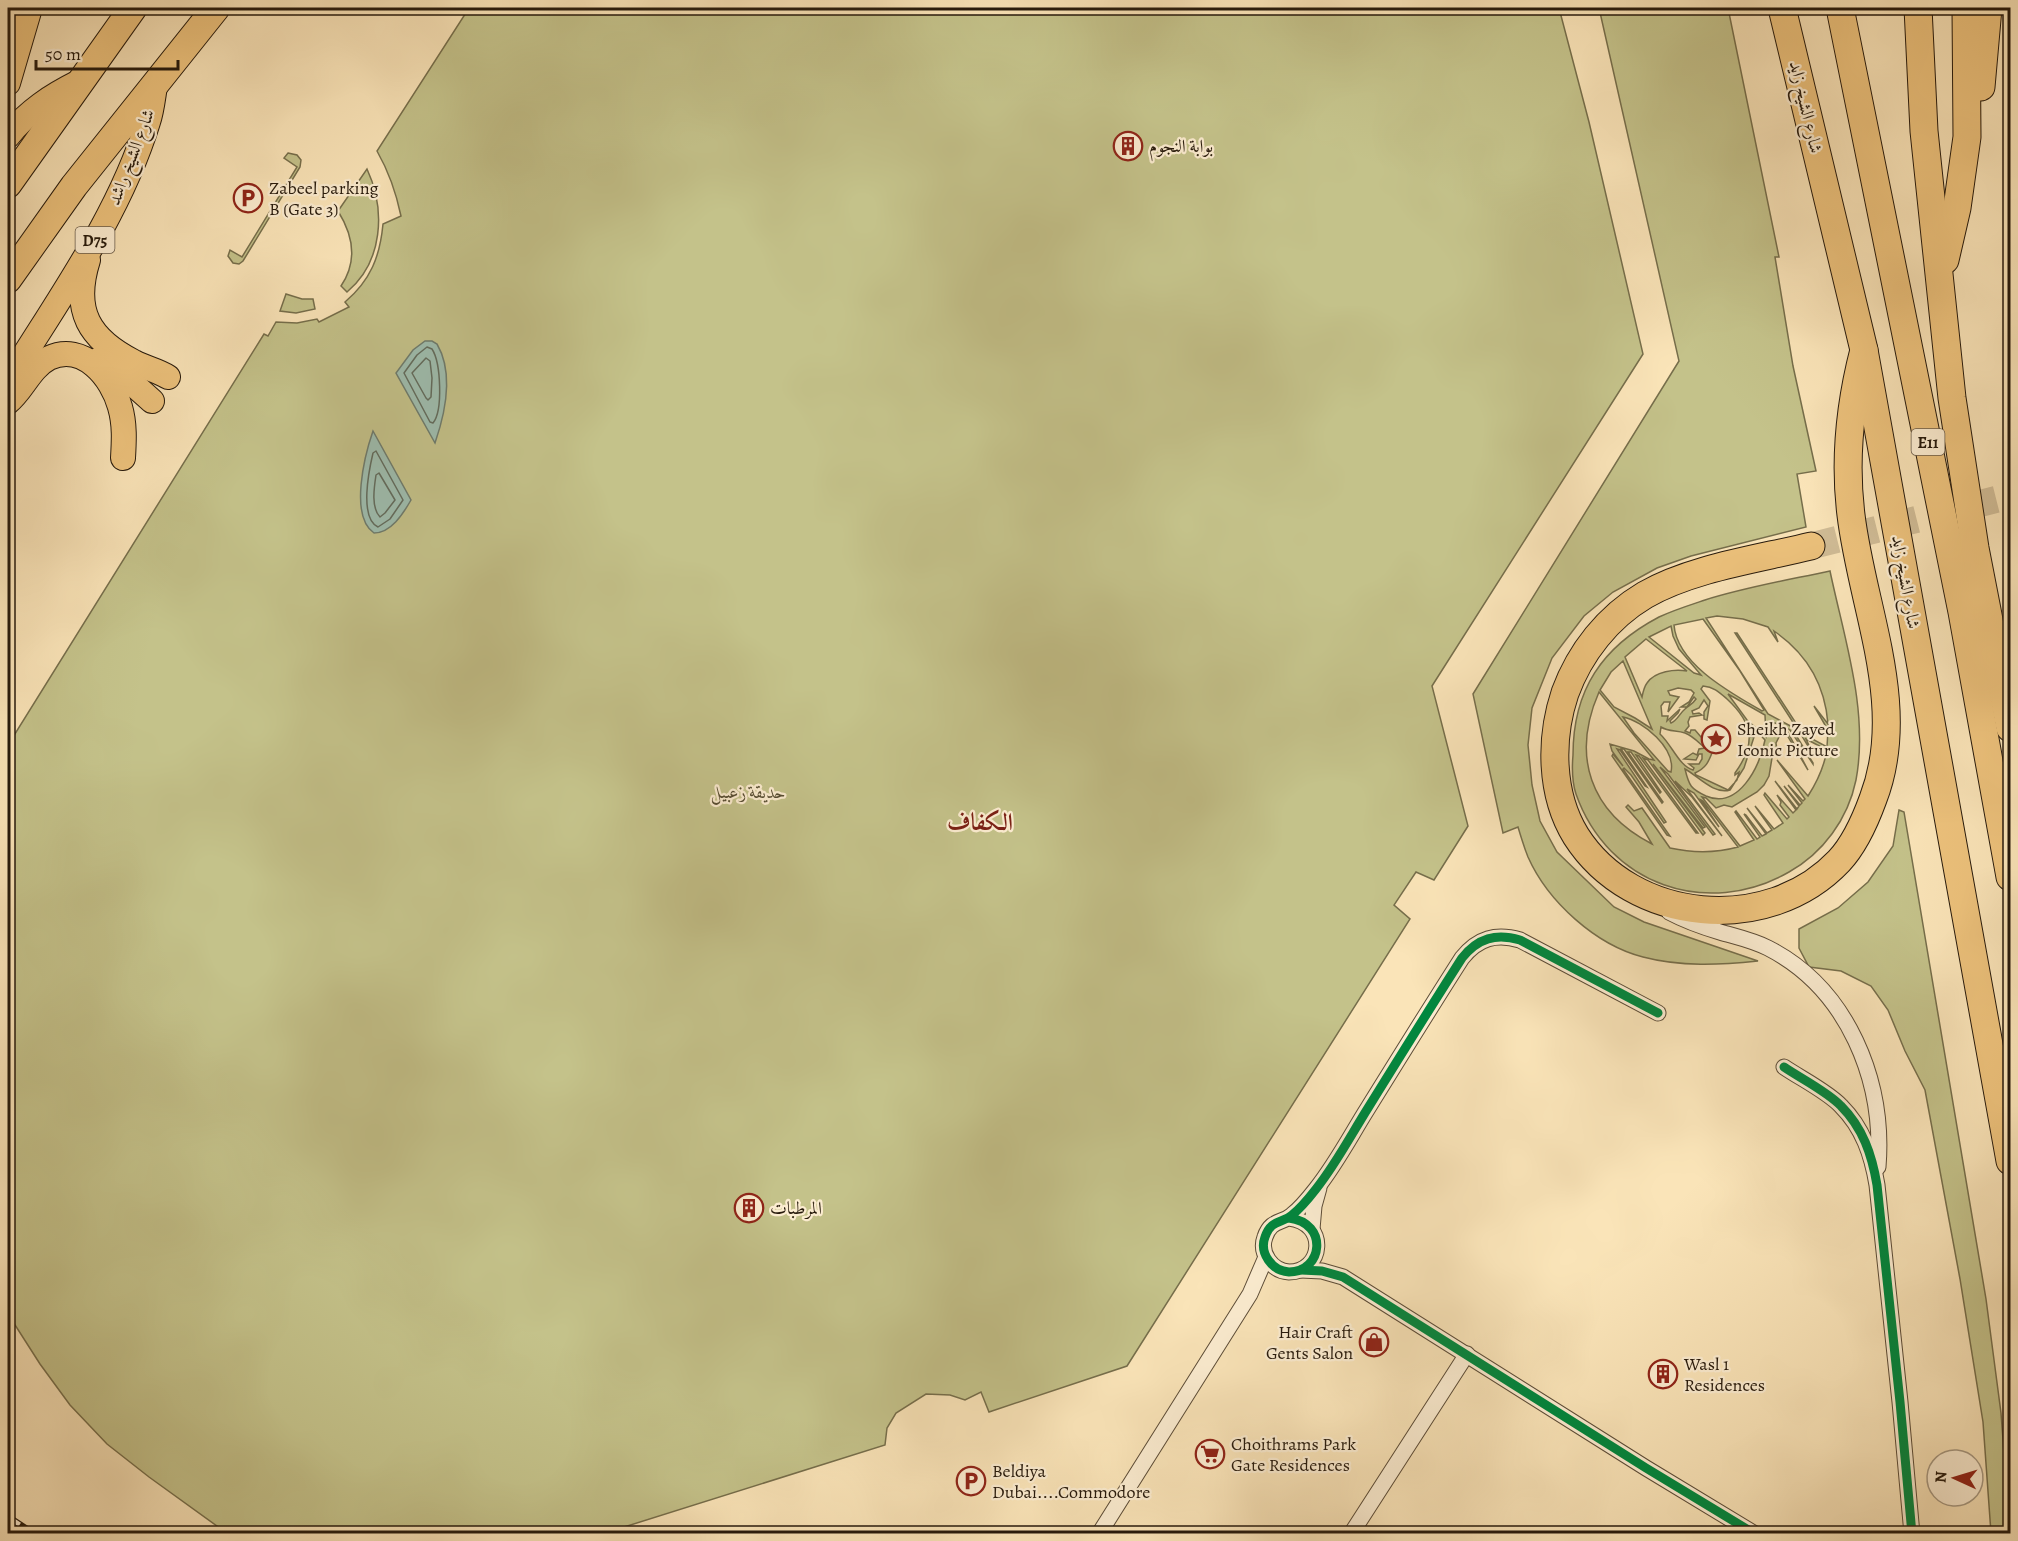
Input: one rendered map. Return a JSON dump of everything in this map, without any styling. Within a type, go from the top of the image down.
[{"type":"highway","points":[[8,184],[133,8]]},
{"type":"highway","name":"شارع الشيخ راشد","points":[[8,279],[74,186],[216,8]]},
{"type":"highway","name":"شارع الشيخ زايد","points":[[1782,8],[1864,350],[2010,1161]]},
{"type":"highway","name":"E11","points":[[1840,8],[1960,600],[2010,877]]},
{"type":"highway","points":[[1918,8],[1924,131],[1952,398],[1962,471],[2010,728]]},
{"type":"highway","points":[[1965,8],[1967,137]]},
{"type":"highway","points":[[1941,278],[1957,208],[1967,137],[1980,91],[1988,8]]},
{"type":"highway","points":[[1811,546],[1692,575],[1644,596],[1619,614],[1597,637],[1578,663],[1566,692],[1557,724],[1555,745],[1558,788],[1568,820],[1586,849],[1611,874],[1662,902],[1702,910],[1745,910],[1766,905],[1797,892],[1825,874],[1841,858],[1865,819],[1881,775],[1887,728],[1883,682],[1856,546],[1848,487],[1850,417],[1864,350]]},
{"type":"main road","points":[[8,83],[30,8]]},
{"type":"main road","points":[[8,136],[32,110],[47,99],[80,82]]},
{"type":"main road","name":"شارع الشيخ راشد","points":[[8,381],[93,243],[120,192],[149,120],[155,86]]},
{"type":"main road","points":[[93,243],[85,270],[82,295],[87,319],[94,333],[113,351],[168,377]]},
{"type":"main road","points":[[8,402],[30,374],[42,363],[50,358],[69,354],[114,367],[152,401]]},
{"type":"main road","points":[[84,357],[104,376],[116,394],[123,422],[123,458]]},
{"type":"street","points":[[8,40],[30,8]]},
{"type":"street","points":[[1628,885],[1679,917],[1722,933],[1748,939],[1768,948],[1787,959],[1822,989],[1849,1026],[1869,1074],[1879,1124],[1880,1149],[1877,1185]]},
{"type":"street","points":[[1289,1218],[1320,1183],[1462,958],[1470,947],[1481,940],[1494,936],[1507,936],[1520,940],[1658,1013]]},
{"type":"street","points":[[1784,1067],[1840,1104],[1862,1134],[1869,1150],[1877,1185],[1912,1533]]},
{"type":"street","points":[[1320,1183],[1314,1206],[1312,1230],[1317,1246],[1343,1277],[1646,1468],[1755,1533]]},
{"type":"street","points":[[1312,1230],[1298,1219],[1280,1220],[1267,1231],[1263,1248],[1266,1257],[1277,1269],[1284,1271],[1322,1271],[1343,1277]]},
{"type":"street","points":[[1300,1270],[1312,1260],[1317,1246]]},
{"type":"street","points":[[1099,1533],[1250,1294],[1266,1257]]},
{"type":"street","points":[[1250,1294],[1284,1271]]},
{"type":"street","points":[[1351,1533],[1467,1354]]},
{"type":"green space","name":"حديقة زعبيل","points":[[469,8],[1559,8],[1589,122],[1643,354],[1432,686],[1468,826],[1434,880],[1416,872],[1394,905],[1410,919],[1127,1366],[989,1412],[981,1392],[965,1400],[950,1395],[926,1394],[896,1413],[887,1428],[885,1445],[605,1533],[228,1534],[107,1444],[70,1405],[8,1314],[8,745],[264,334],[268,336],[276,322],[297,323],[317,319],[319,322],[349,307],[345,302],[354,294],[373,267],[383,224],[401,216],[392,182],[377,151]]},
{"type":"green space","points":[[1599,8],[1728,8],[1779,257],[1775,257],[1793,366],[1816,471],[1797,474],[1806,527],[1691,556],[1657,568],[1613,592],[1584,616],[1552,658],[1532,708],[1528,745],[1532,785],[1540,821],[1557,852],[1614,907],[1644,922],[1758,961],[1700,964],[1643,957],[1608,943],[1575,919],[1548,890],[1537,874],[1528,857],[1518,827],[1503,833],[1473,694],[1679,361]]},
{"type":"green space","points":[[288,153],[297,155],[301,160],[300,167],[243,261],[239,264],[233,263],[228,256],[230,250],[242,257],[297,167],[284,158]]},
{"type":"green space","points":[[367,169],[377,201],[378,235],[368,266],[347,292],[341,286],[350,267],[352,248],[347,229],[338,211]]},
{"type":"green space","points":[[286,294],[302,299],[313,299],[315,309],[296,313],[280,311]]},
{"type":"green space","points":[[1830,571],[1853,675],[1859,728],[1856,780],[1847,808],[1832,834],[1813,855],[1801,864],[1758,886],[1726,892],[1694,892],[1664,885],[1636,871],[1611,851],[1591,825],[1576,794],[1573,780],[1574,732],[1578,710],[1595,673],[1622,642],[1659,617],[1720,595]],"holes":[[[1717,616],[1743,619],[1768,627],[1778,642],[1774,631],[1796,649],[1812,671],[1823,696],[1828,724],[1814,706],[1828,730],[1827,747],[1803,734],[1735,633],[1798,730],[1768,714],[1706,618]],[[1703,619],[1764,710],[1762,711],[1721,686],[1695,665],[1677,639],[1674,625]],[[1671,626],[1679,649],[1701,675],[1694,673],[1649,637]],[[1646,639],[1687,671],[1660,673],[1651,679],[1642,697],[1625,657]],[[1623,661],[1652,729],[1614,707],[1600,690],[1611,672]],[[1703,686],[1719,692],[1727,699],[1743,717],[1747,726],[1749,743],[1742,763],[1735,773],[1735,775],[1739,772],[1737,778],[1744,768],[1754,737],[1751,737],[1750,724],[1765,740],[1753,773],[1737,792],[1728,797],[1718,799],[1701,794],[1691,786],[1686,775],[1685,769],[1712,787],[1724,791],[1730,790],[1735,782],[1728,790],[1695,773],[1705,766],[1714,748],[1707,744],[1695,730],[1691,730],[1690,733],[1685,731],[1689,726],[1690,717],[1702,715],[1693,714],[1692,711],[1699,708],[1704,700],[1708,706],[1704,712],[1704,719],[1707,720],[1710,701],[1701,689]],[[1678,688],[1691,690],[1694,693],[1689,702],[1681,707],[1687,707],[1694,697],[1696,699],[1671,723],[1670,721],[1680,709],[1667,721],[1668,716],[1662,716],[1661,706],[1664,702],[1670,702],[1668,712],[1679,697],[1670,695],[1668,691]],[[1599,692],[1654,760],[1634,751],[1610,744],[1612,751],[1623,766],[1613,754],[1612,756],[1667,835],[1670,836],[1624,768],[1664,823],[1666,822],[1617,749],[1647,787],[1621,749],[1624,749],[1662,803],[1628,752],[1631,752],[1660,793],[1636,755],[1639,756],[1696,833],[1698,833],[1643,758],[1648,760],[1703,835],[1705,833],[1653,764],[1703,828],[1705,827],[1660,767],[1668,774],[1713,835],[1715,834],[1675,781],[1692,797],[1722,836],[1687,789],[1694,793],[1719,827],[1701,800],[1703,801],[1738,847],[1704,852],[1670,848],[1642,808],[1634,811],[1628,805],[1626,807],[1639,822],[1652,844],[1631,831],[1614,816],[1601,799],[1592,780],[1587,760],[1587,738]],[[1728,694],[1765,715],[1766,737],[1747,720]],[[1623,717],[1640,724],[1663,745],[1671,763],[1671,772],[1634,733]],[[1772,722],[1781,725],[1808,770],[1785,727],[1790,730],[1813,764],[1794,732],[1802,736],[1814,756],[1806,739],[1827,750],[1820,774],[1808,796],[1777,760],[1805,799],[1803,801],[1788,785],[1802,803],[1800,805],[1784,786],[1799,806],[1797,809],[1775,781],[1796,810],[1793,813],[1777,795],[1781,802],[1780,805],[1789,817],[1787,819],[1765,793],[1764,795],[1783,823],[1774,829],[1755,806],[1772,830],[1767,833],[1747,808],[1766,834],[1762,836],[1744,814],[1760,837],[1757,839],[1736,811],[1754,840],[1740,846],[1702,797],[1716,808],[1724,805],[1732,807],[1757,792],[1769,776],[1772,758],[1777,750],[1776,743],[1779,737]],[[1661,727],[1685,733],[1705,748],[1699,749],[1697,755],[1693,753],[1684,759],[1696,760],[1699,754],[1702,754],[1699,764],[1689,764],[1694,768],[1693,770],[1680,760],[1660,734]]]},
{"type":"green space","points":[[1899,810],[1904,812],[1986,1299],[2001,1413],[2010,1533],[1991,1533],[1983,1422],[1960,1279],[1925,1090],[1888,1010],[1871,986],[1841,971],[1809,967],[1799,948],[1799,929],[1838,908],[1868,882],[1893,846]]},
{"type":"water","points":[[425,341],[437,344],[445,368],[445,407],[435,443],[396,373],[413,350]]},
{"type":"water","points":[[373,431],[411,500],[391,526],[374,533],[366,525],[361,499],[363,469]]},
{"type":"tunnel","points":[[1811,546],[2010,496]]},
{"type":"railway","points":[[8,1517],[34,1534]]},
{"type":"cycle path","points":[[1289,1218],[1302,1222],[1311,1229],[1316,1237],[1317,1247],[1309,1264],[1300,1270],[1289,1272],[1272,1265],[1265,1255],[1264,1243],[1267,1231],[1299,1209],[1323,1179],[1462,958],[1481,942],[1495,937],[1520,940],[1658,1013]]},
{"type":"cycle path","points":[[1784,1067],[1821,1090],[1849,1114],[1861,1133],[1872,1163],[1877,1185],[1912,1534]]},
{"type":"cycle path","points":[[1301,1270],[1322,1271],[1343,1277],[1755,1534]]},
{"type":"place","name":"بوابة النجوم","points":[[1128,146]]},
{"type":"place","name":"Zabeel parking B (Gate 3)","points":[[248,198]]},
{"type":"place","name":"Sheikh Zayed Iconic Picture","points":[[1716,739]]},
{"type":"place","name":"المرطبات","points":[[749,1208]]},
{"type":"place","name":"Hair Craft Gents Salon","points":[[1374,1342]]},
{"type":"place","name":"Wasl 1 Residences","points":[[1663,1374]]},
{"type":"place","name":"Choithrams Park Gate Residences","points":[[1210,1454]]},
{"type":"place","name":"Beldiya Dubai....Commodore","points":[[971,1481]]},
{"type":"district","name":"الكفاف","points":[[980,822]]}]
